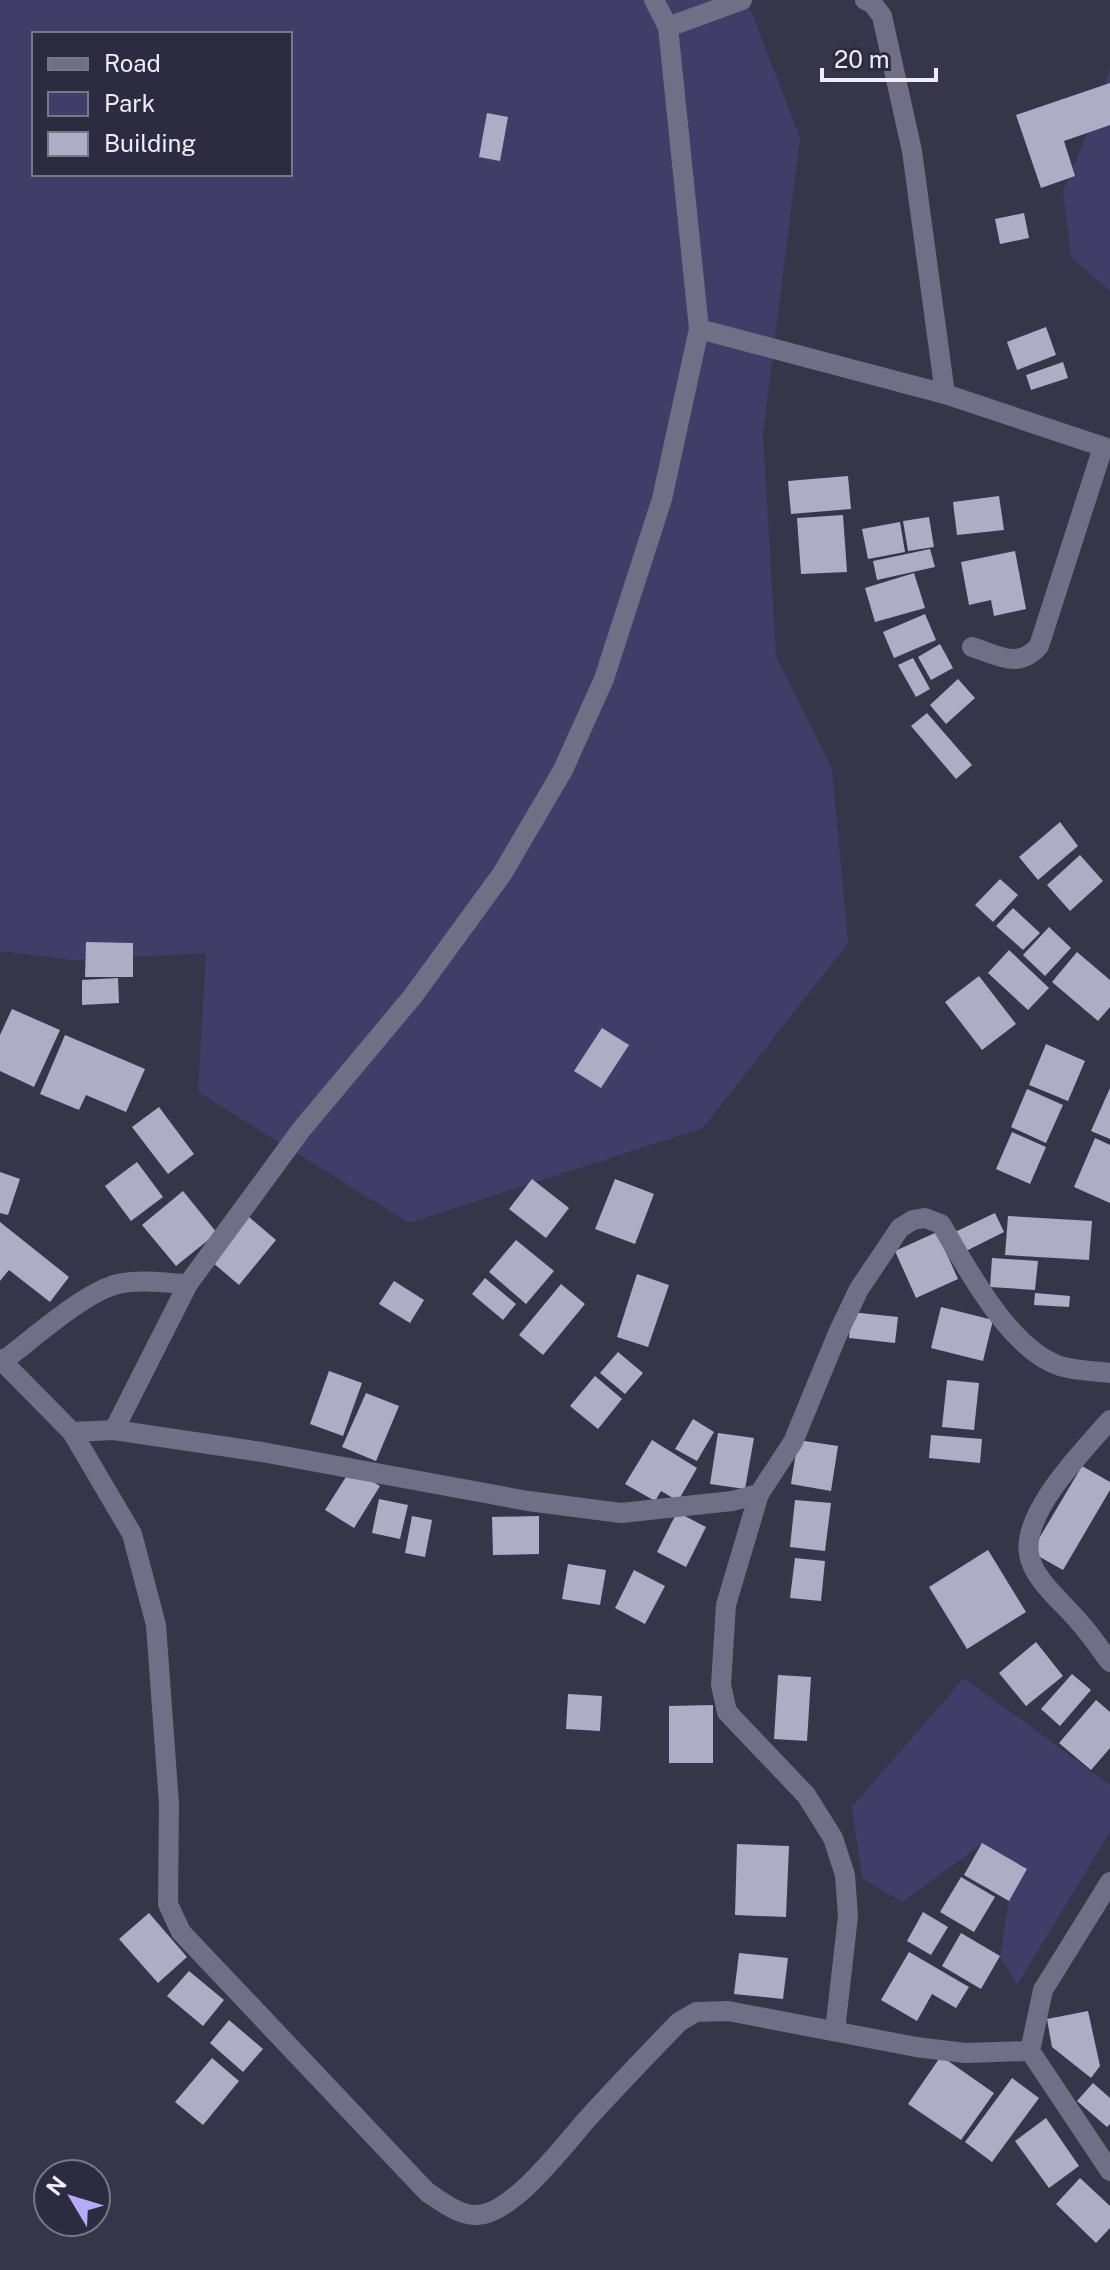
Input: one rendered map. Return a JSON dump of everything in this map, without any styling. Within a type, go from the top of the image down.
[{"type":"street","points":[[114,1430],[188,1284],[301,1130],[413,996],[502,874],[563,770],[604,679],[662,499],[699,329],[668,27],[654,0]]},
{"type":"street","points":[[668,27],[742,0]]},
{"type":"street","points":[[865,0],[872,3],[882,16],[912,151],[945,394]]},
{"type":"street","points":[[699,329],[945,394],[1106,448],[1039,646],[1031,656],[1021,659],[1010,659],[972,647]]},
{"type":"street","points":[[835,2031],[848,1916],[845,1875],[833,1838],[806,1795],[727,1712],[721,1685],[726,1605],[759,1494],[793,1442],[859,1289],[900,1228],[913,1220],[925,1218],[941,1224],[995,1313],[1041,1356],[1059,1365],[1110,1373]]},
{"type":"street","points":[[188,1284],[143,1281],[116,1285],[91,1296],[2,1360],[72,1432],[132,1534],[156,1625],[169,1804],[168,1904],[174,1921],[427,2192],[458,2211],[476,2215],[494,2211],[544,2171],[589,2116],[679,2022],[696,2012],[728,2011],[965,2053],[1030,2051]]},
{"type":"street","points":[[1110,1420],[1042,1504],[1031,1534],[1029,1555],[1042,1581],[1079,1621],[1110,1662]]},
{"type":"street","points":[[72,1432],[114,1430],[316,1460],[528,1501],[621,1513],[732,1501],[759,1494]]},
{"type":"street","points":[[1110,1882],[1043,1990],[1030,2051],[1110,2171]]},
{"type":"green space","points":[[0,0],[747,0],[800,138],[763,434],[776,656],[832,769],[848,943],[703,1128],[409,1223],[198,1092],[206,953],[73,960],[0,951]]},
{"type":"green space","points":[[1110,68],[1110,291],[1071,257],[1063,191],[1093,120]]},
{"type":"green space","points":[[964,1678],[1110,1785],[1110,1832],[1017,1985],[1000,1956],[1009,1901],[1027,1869],[982,1844],[902,1902],[862,1878],[852,1807]]},
{"type":"building","points":[[1110,83],[1110,125],[1064,141],[1075,176],[1041,188],[1016,115]]},
{"type":"building","points":[[487,113],[508,117],[500,161],[479,157]]},
{"type":"building","points":[[1024,213],[1029,238],[1000,244],[995,219]]},
{"type":"building","points":[[1046,327],[1056,355],[1017,370],[1007,342]]},
{"type":"building","points":[[1063,362],[1068,378],[1031,390],[1026,375]]},
{"type":"building","points":[[848,476],[851,509],[791,514],[788,481]]},
{"type":"building","points":[[999,496],[1004,530],[957,535],[953,502]]},
{"type":"building","points":[[843,515],[847,572],[801,574],[797,518]]},
{"type":"building","points":[[929,517],[934,547],[908,551],[903,521]]},
{"type":"building","points":[[900,522],[905,552],[868,559],[862,529]]},
{"type":"building","points":[[930,549],[935,567],[877,580],[873,561]]},
{"type":"building","points":[[1015,551],[1026,609],[994,616],[991,600],[969,605],[961,562]]},
{"type":"building","points":[[914,573],[925,608],[875,622],[865,588]]},
{"type":"building","points":[[925,614],[936,640],[894,658],[883,632]]},
{"type":"building","points":[[940,644],[953,668],[931,680],[918,657]]},
{"type":"building","points":[[913,658],[930,689],[916,697],[898,665]]},
{"type":"building","points":[[958,679],[975,698],[946,724],[930,705]]},
{"type":"building","points":[[927,713],[972,765],[956,779],[911,726]]},
{"type":"building","points":[[1060,822],[1078,846],[1038,880],[1019,857]]},
{"type":"building","points":[[1080,855],[1103,881],[1070,911],[1047,885]]},
{"type":"building","points":[[1000,879],[1018,895],[993,922],[975,905]]},
{"type":"building","points":[[1013,908],[1040,933],[1023,950],[996,926]]},
{"type":"building","points":[[1049,927],[1071,948],[1045,976],[1023,955]]},
{"type":"building","points":[[86,942],[133,943],[133,977],[85,977]]},
{"type":"building","points":[[1009,950],[1049,988],[1028,1010],[988,973]]},
{"type":"building","points":[[1077,952],[1110,980],[1110,1007],[1098,1021],[1052,982]]},
{"type":"building","points":[[979,976],[1016,1024],[982,1050],[945,1002]]},
{"type":"building","points":[[118,978],[119,1003],[82,1005],[82,980]]},
{"type":"building","points":[[12,1009],[60,1030],[34,1087],[0,1071],[0,1035]]},
{"type":"building","points":[[602,1028],[629,1045],[601,1088],[574,1071]]},
{"type":"building","points":[[65,1035],[145,1069],[126,1112],[86,1095],[79,1110],[40,1094]]},
{"type":"building","points":[[1046,1044],[1085,1061],[1068,1101],[1029,1085]]},
{"type":"building","points":[[1110,1088],[1110,1139],[1091,1131]]},
{"type":"building","points":[[1027,1089],[1063,1105],[1046,1143],[1011,1127]]},
{"type":"building","points":[[159,1107],[194,1154],[168,1174],[132,1127]]},
{"type":"building","points":[[1012,1132],[1046,1147],[1030,1184],[996,1169]]},
{"type":"building","points":[[1095,1138],[1110,1145],[1110,1203],[1074,1187]]},
{"type":"building","points":[[137,1162],[163,1197],[131,1221],[105,1186]]},
{"type":"building","points":[[0,1172],[20,1179],[8,1215],[0,1213]]},
{"type":"building","points":[[532,1179],[569,1208],[546,1238],[509,1209]]},
{"type":"building","points":[[615,1179],[654,1194],[635,1244],[595,1229]]},
{"type":"building","points":[[183,1191],[217,1233],[176,1266],[142,1225]]},
{"type":"building","points":[[995,1213],[1004,1232],[964,1252],[955,1232]]},
{"type":"building","points":[[1008,1216],[1092,1221],[1089,1260],[1005,1255]]},
{"type":"building","points":[[249,1217],[276,1240],[239,1285],[212,1262]]},
{"type":"building","points":[[0,1222],[69,1277],[50,1302],[9,1270],[0,1281]]},
{"type":"building","points":[[937,1232],[958,1279],[916,1298],[895,1251]]},
{"type":"building","points":[[516,1240],[554,1271],[526,1304],[489,1272]]},
{"type":"building","points":[[992,1258],[1038,1261],[1035,1290],[990,1287]]},
{"type":"building","points":[[637,1274],[669,1285],[648,1347],[617,1337]]},
{"type":"building","points":[[485,1278],[516,1304],[503,1320],[472,1294]]},
{"type":"building","points":[[394,1281],[424,1300],[410,1323],[379,1304]]},
{"type":"building","points":[[561,1284],[585,1304],[543,1355],[519,1335]]},
{"type":"building","points":[[1035,1293],[1070,1296],[1069,1307],[1034,1305]]},
{"type":"building","points":[[941,1307],[993,1320],[983,1361],[931,1348]]},
{"type":"building","points":[[851,1312],[898,1317],[895,1343],[849,1338]]},
{"type":"building","points":[[618,1352],[643,1373],[625,1394],[600,1373]]},
{"type":"building","points":[[329,1371],[362,1383],[343,1436],[310,1424]]},
{"type":"building","points":[[595,1376],[622,1399],[598,1429],[570,1406]]},
{"type":"building","points":[[947,1380],[979,1383],[974,1430],[942,1427]]},
{"type":"building","points":[[366,1393],[399,1406],[376,1461],[342,1447]]},
{"type":"building","points":[[693,1419],[714,1432],[697,1461],[675,1449]]},
{"type":"building","points":[[718,1433],[754,1438],[745,1489],[710,1484]]},
{"type":"building","points":[[931,1435],[982,1439],[980,1463],[929,1458]]},
{"type":"building","points":[[652,1440],[697,1468],[678,1501],[661,1491],[655,1501],[625,1484]]},
{"type":"building","points":[[798,1440],[838,1446],[831,1491],[791,1484]]},
{"type":"building","points":[[1082,1466],[1110,1482],[1110,1490],[1063,1570],[1031,1552]]},
{"type":"building","points":[[351,1469],[380,1486],[354,1528],[325,1510]]},
{"type":"building","points":[[379,1499],[408,1505],[400,1539],[372,1533]]},
{"type":"building","points":[[795,1500],[831,1503],[825,1551],[790,1547]]},
{"type":"building","points":[[677,1512],[706,1527],[686,1567],[657,1552]]},
{"type":"building","points":[[412,1516],[432,1520],[425,1557],[405,1553]]},
{"type":"building","points":[[539,1516],[539,1554],[493,1555],[492,1517]]},
{"type":"building","points":[[988,1550],[1026,1612],[967,1649],[929,1587]]},
{"type":"building","points":[[795,1558],[825,1561],[821,1601],[790,1598]]},
{"type":"building","points":[[568,1564],[606,1570],[600,1605],[562,1599]]},
{"type":"building","points":[[634,1570],[665,1586],[645,1624],[615,1608]]},
{"type":"building","points":[[1036,1642],[1063,1676],[1026,1706],[999,1673]]},
{"type":"building","points":[[1072,1674],[1091,1690],[1060,1726],[1041,1709]]},
{"type":"building","points":[[778,1675],[811,1677],[807,1741],[774,1739]]},
{"type":"building","points":[[568,1694],[602,1696],[600,1731],[566,1729]]},
{"type":"building","points":[[1096,1700],[1110,1712],[1110,1748],[1091,1770],[1059,1743]]},
{"type":"building","points":[[713,1705],[713,1763],[669,1763],[669,1706]]},
{"type":"building","points":[[982,1843],[1027,1869],[1009,1901],[964,1875]]},
{"type":"building","points":[[737,1844],[789,1846],[786,1917],[735,1915]]},
{"type":"building","points":[[961,1877],[995,1897],[974,1932],[940,1912]]},
{"type":"building","points":[[923,1912],[948,1927],[931,1955],[907,1941]]},
{"type":"building","points":[[149,1913],[187,1957],[158,1983],[119,1939]]},
{"type":"building","points":[[961,1933],[1000,1956],[981,1989],[942,1966]]},
{"type":"building","points":[[909,1952],[969,1987],[956,2008],[932,1994],[917,2021],[881,2000]]},
{"type":"building","points":[[739,1953],[788,1958],[783,1999],[734,1994]]},
{"type":"building","points":[[189,1971],[224,2000],[203,2026],[167,1996]]},
{"type":"building","points":[[1088,2011],[1100,2066],[1091,2078],[1052,2047],[1047,2019]]},
{"type":"building","points":[[229,2020],[263,2049],[243,2072],[210,2043]]},
{"type":"building","points":[[941,2056],[994,2093],[961,2140],[908,2104]]},
{"type":"building","points":[[212,2058],[239,2081],[203,2125],[175,2102]]},
{"type":"building","points":[[1012,2078],[1039,2098],[992,2162],[965,2142]]},
{"type":"building","points":[[1093,2083],[1110,2098],[1110,2124],[1107,2127],[1077,2101]]},
{"type":"building","points":[[1046,2118],[1079,2166],[1049,2188],[1015,2141]]},
{"type":"building","points":[[1080,2178],[1110,2206],[1110,2228],[1096,2243],[1056,2204]]}]
